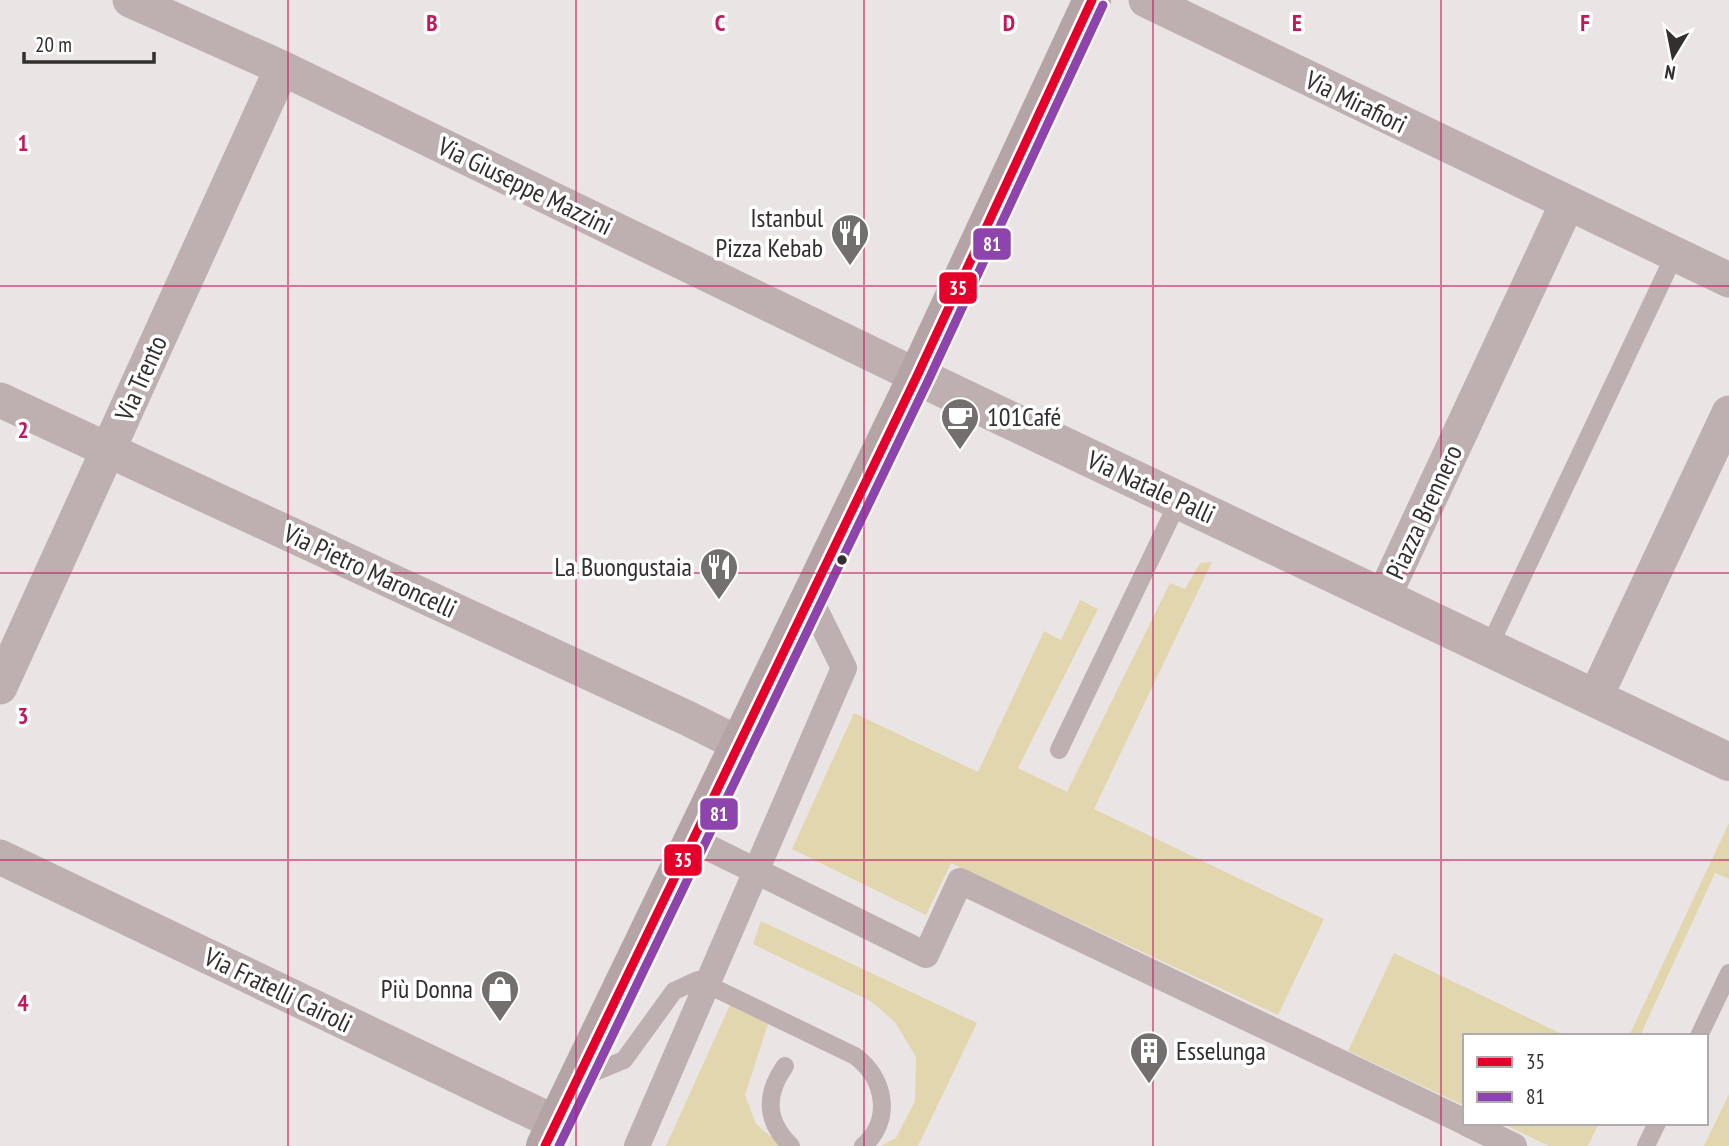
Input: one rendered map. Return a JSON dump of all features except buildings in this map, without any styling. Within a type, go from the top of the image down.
[{"type":"main road","points":[[551,1135],[917,376],[1092,0]]},
{"type":"street","name":"Via Giuseppe Mazzini","points":[[130,0],[282,68],[917,376]]},
{"type":"street","name":"Via Mirafiori","points":[[1146,0],[1567,204]]},
{"type":"street","name":"Via Trento","points":[[0,687],[282,68]]},
{"type":"street","points":[[1567,204],[1729,280]]},
{"type":"street","name":"Piazza Brennero","points":[[1567,204],[1384,598],[1595,698]]},
{"type":"street","name":"Via Natale Palli","points":[[917,376],[1384,598]]},
{"type":"street","name":"Via Pietro Maroncelli","points":[[0,400],[739,744]]},
{"type":"street","points":[[1729,413],[1595,698],[1729,762]]},
{"type":"street","points":[[637,1146],[844,668],[810,599]]},
{"type":"street","points":[[693,839],[926,955],[960,881],[1463,1122]]},
{"type":"street","name":"Via Fratelli Cairoli","points":[[0,857],[551,1135]]},
{"type":"street","points":[[1470,1125],[1514,1146]]},
{"type":"lane","points":[[1489,647],[1675,254]]},
{"type":"lane","points":[[1059,751],[1179,500]]},
{"type":"lane","points":[[1700,1034],[1729,973]]},
{"type":"lane","points":[[577,1080],[624,1060],[674,991],[698,980],[867,1064],[881,1088],[883,1101],[877,1128],[863,1146]]},
{"type":"lane","points":[[785,1066],[775,1080],[771,1111],[778,1131],[791,1146]]},
{"type":"lane","points":[[1646,1146],[1656,1125]]},
{"type":"shaded area","points":[[1212,562],[1094,809],[1324,919],[1278,1015],[951,863],[926,915],[792,849],[854,713],[978,772],[1044,631],[1061,640],[1080,600],[1098,609],[1018,768],[1067,792],[1170,583],[1185,589],[1200,563]]},
{"type":"shaded area","points":[[1729,823],[1729,879],[1715,873],[1641,1034],[1630,1034]]},
{"type":"shaded area","points":[[761,921],[977,1023],[918,1146],[881,1146],[896,1138],[915,1101],[916,1057],[895,1022],[872,1002],[753,944]]},
{"type":"shaded area","points":[[1394,953],[1562,1034],[1463,1034],[1463,1105],[1348,1051]]},
{"type":"shaded area","points":[[730,1005],[769,1021],[745,1095],[756,1124],[782,1146],[666,1146]]},
{"type":"shaded area","points":[[1729,1094],[1729,1146],[1704,1146]]},
{"type":"shaded area","points":[[1505,1125],[1598,1125],[1588,1146],[1549,1146]]},
{"type":"transit line","name":"35","points":[[545,1146],[917,376],[1092,0]]},
{"type":"transit line","name":"81","points":[[559,1146],[928,381],[1103,5]]},
{"type":"place","name":"Istanbul Pizza Kebab","points":[[850,267]]},
{"type":"place","name":"101Café","points":[[960,451]]},
{"type":"place","name":"La Buongustaia","points":[[719,601]]},
{"type":"place","name":"Più Donna","points":[[500,1023]]},
{"type":"place","name":"Esselunga","points":[[1149,1085]]}]
